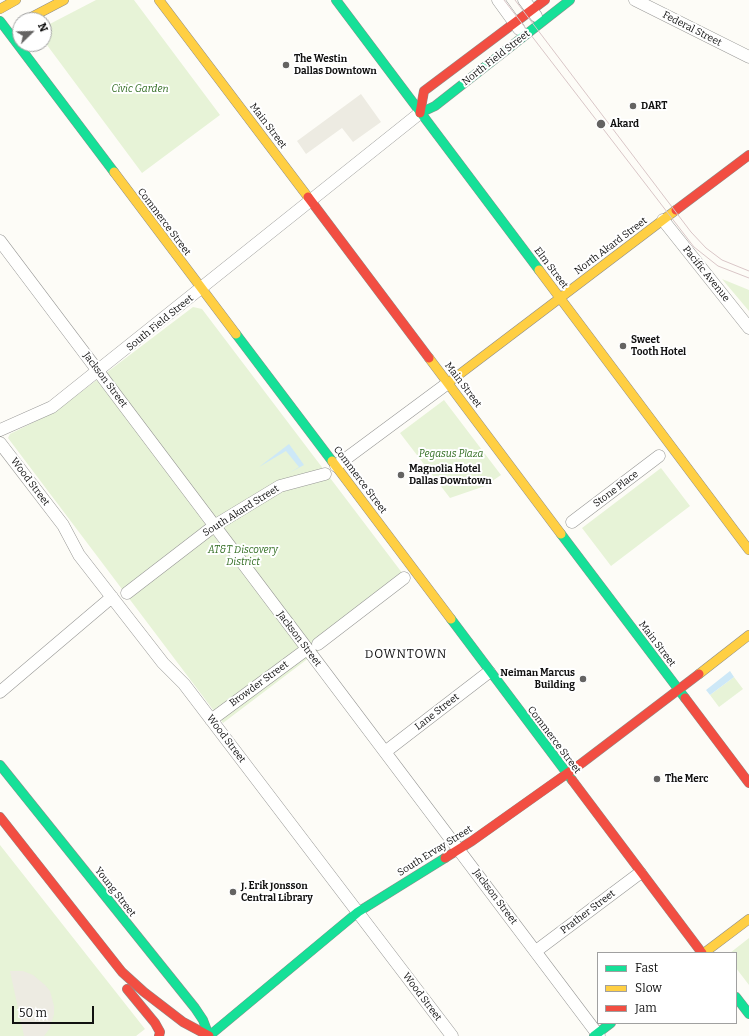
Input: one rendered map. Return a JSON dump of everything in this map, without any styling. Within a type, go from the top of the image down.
[{"type":"main road","points":[[0,9],[16,0]]},
{"type":"main road","points":[[41,12],[64,0]]},
{"type":"main road","name":"Main Street","points":[[159,0],[677,690],[749,783]]},
{"type":"main road","name":"Elm Street","points":[[336,0],[420,114],[749,550]]},
{"type":"main road","name":"North Field Street","points":[[420,114],[424,91],[545,0]]},
{"type":"main road","name":"North Field Street","points":[[420,114],[435,106],[570,0]]},
{"type":"main road","name":"Commerce Street","points":[[0,21],[201,290],[336,466],[640,873],[702,952]]},
{"type":"main road","name":"North Akard Street","points":[[448,383],[749,155]]},
{"type":"main road","name":"South Ervay Street","points":[[209,1036],[358,912],[459,849],[566,774],[749,635]]},
{"type":"main road","name":"Young Street","points":[[0,764],[151,955],[195,1008],[203,1020],[209,1036]]},
{"type":"main road","points":[[0,817],[99,945],[122,972],[144,992],[183,1022],[209,1036]]},
{"type":"main road","points":[[704,952],[749,919]]},
{"type":"main road","points":[[99,945],[127,988],[158,1027],[159,1036]]},
{"type":"main road","points":[[737,998],[749,1014]]},
{"type":"main road","points":[[597,1035],[610,1024]]},
{"type":"street","points":[[498,0],[525,36]]},
{"type":"street","points":[[524,0],[541,23]]},
{"type":"street","name":"Federal Street","points":[[635,0],[749,57]]},
{"type":"street","name":"North Field Street","points":[[311,202],[420,114]]},
{"type":"street","name":"South Field Street","points":[[0,430],[52,407],[311,202]]},
{"type":"street","name":"Pacific Avenue","points":[[663,220],[749,328]]},
{"type":"street","name":"Jackson Street","points":[[0,240],[214,526],[312,647],[385,752],[536,951],[597,1035]]},
{"type":"street","points":[[336,466],[448,383]]},
{"type":"street","name":"Wood Street","points":[[0,443],[63,525],[79,555],[164,663],[180,680],[452,1036]]},
{"type":"street","name":"Stone Place","points":[[572,522],[659,456]]},
{"type":"street","name":"South Akard Street","points":[[127,593],[214,526],[280,486],[325,474]]},
{"type":"street","name":"Browder Street","points":[[211,720],[404,578]]},
{"type":"street","points":[[0,692],[112,597]]},
{"type":"street","name":"Lane Street","points":[[385,752],[489,672]]},
{"type":"street","name":"Prather Street","points":[[536,951],[640,873]]},
{"type":"green space","name":"Civic Garden","points":[[96,0],[134,0],[220,115],[142,173],[52,52],[52,23]]},
{"type":"green space","points":[[722,279],[749,290],[749,311]]},
{"type":"green space","name":"AT&T Discovery District","points":[[193,307],[202,309],[409,582],[223,723],[8,438],[10,434],[56,411]]},
{"type":"green space","name":"Pegasus Plaza","points":[[444,400],[501,475],[485,486],[450,498],[400,433]]},
{"type":"green space","points":[[661,468],[690,506],[611,566],[582,528]]},
{"type":"green space","points":[[734,677],[743,689],[719,707],[710,695]]},
{"type":"green space","points":[[0,845],[145,1029],[136,1036],[0,1036]]},
{"type":"green space","points":[[749,938],[749,985],[737,969],[737,952],[731,952]]},
{"type":"shaded area","points":[[361,94],[381,122],[353,142],[342,128],[306,154],[297,141]]},
{"type":"shaded area","points":[[10,971],[23,971],[33,975],[50,991],[54,1006],[54,1014],[50,1028],[44,1036],[24,1036]]},
{"type":"water","points":[[289,444],[304,465],[289,473],[299,467],[286,451],[259,467]]},
{"type":"water","points":[[730,671],[734,677],[710,695],[706,690]]},
{"type":"tram line","points":[[504,0],[694,247],[718,266],[749,278]]},
{"type":"tram line","points":[[515,0],[691,232],[706,248],[722,260],[749,271]]},
{"type":"traffic: fast","points":[[336,0],[539,270]]},
{"type":"traffic: fast","points":[[420,113],[435,106],[570,0]]},
{"type":"traffic: fast","points":[[0,21],[114,172]]},
{"type":"traffic: fast","points":[[236,334],[332,461]]},
{"type":"traffic: fast","points":[[561,534],[685,698]]},
{"type":"traffic: fast","points":[[451,619],[572,780]]},
{"type":"traffic: fast","points":[[0,765],[195,1008],[203,1020],[209,1036]]},
{"type":"traffic: fast","points":[[209,1036],[358,912],[445,858]]},
{"type":"traffic: fast","points":[[737,998],[749,1014]]},
{"type":"traffic: fast","points":[[594,1036],[610,1024]]},
{"type":"traffic: slow","points":[[0,9],[16,0]]},
{"type":"traffic: slow","points":[[41,12],[64,0]]},
{"type":"traffic: slow","points":[[159,0],[308,197]]},
{"type":"traffic: slow","points":[[114,172],[236,334]]},
{"type":"traffic: slow","points":[[448,383],[676,210]]},
{"type":"traffic: slow","points":[[539,270],[749,550]]},
{"type":"traffic: slow","points":[[429,358],[561,534]]},
{"type":"traffic: slow","points":[[332,461],[451,619]]},
{"type":"traffic: slow","points":[[699,674],[749,635]]},
{"type":"traffic: slow","points":[[705,952],[749,919]]},
{"type":"traffic: jam","points":[[420,113],[424,91],[545,0]]},
{"type":"traffic: jam","points":[[676,210],[749,155]]},
{"type":"traffic: jam","points":[[308,197],[429,358]]},
{"type":"traffic: jam","points":[[445,858],[472,841],[582,763],[699,674]]},
{"type":"traffic: jam","points":[[685,698],[749,783]]},
{"type":"traffic: jam","points":[[572,780],[701,952]]},
{"type":"traffic: jam","points":[[0,817],[122,972],[144,992],[183,1022],[209,1036]]},
{"type":"traffic: jam","points":[[127,989],[155,1023],[160,1032],[159,1036]]},
{"type":"place","name":"The Westin Dallas Downtown","points":[[286,65]]},
{"type":"place","name":"DART","points":[[633,106]]},
{"type":"place","name":"Akard","points":[[601,124]]},
{"type":"place","name":"Sweet Tooth Hotel","points":[[623,346]]},
{"type":"place","name":"Magnolia Hotel Dallas Downtown","points":[[401,475]]},
{"type":"place","name":"Neiman Marcus Building","points":[[583,679]]},
{"type":"place","name":"The Merc","points":[[657,779]]},
{"type":"place","name":"J. Erik Jonsson Central Library","points":[[233,892]]},
{"type":"district","name":"DOWNTOWN","points":[[406,655]]}]
